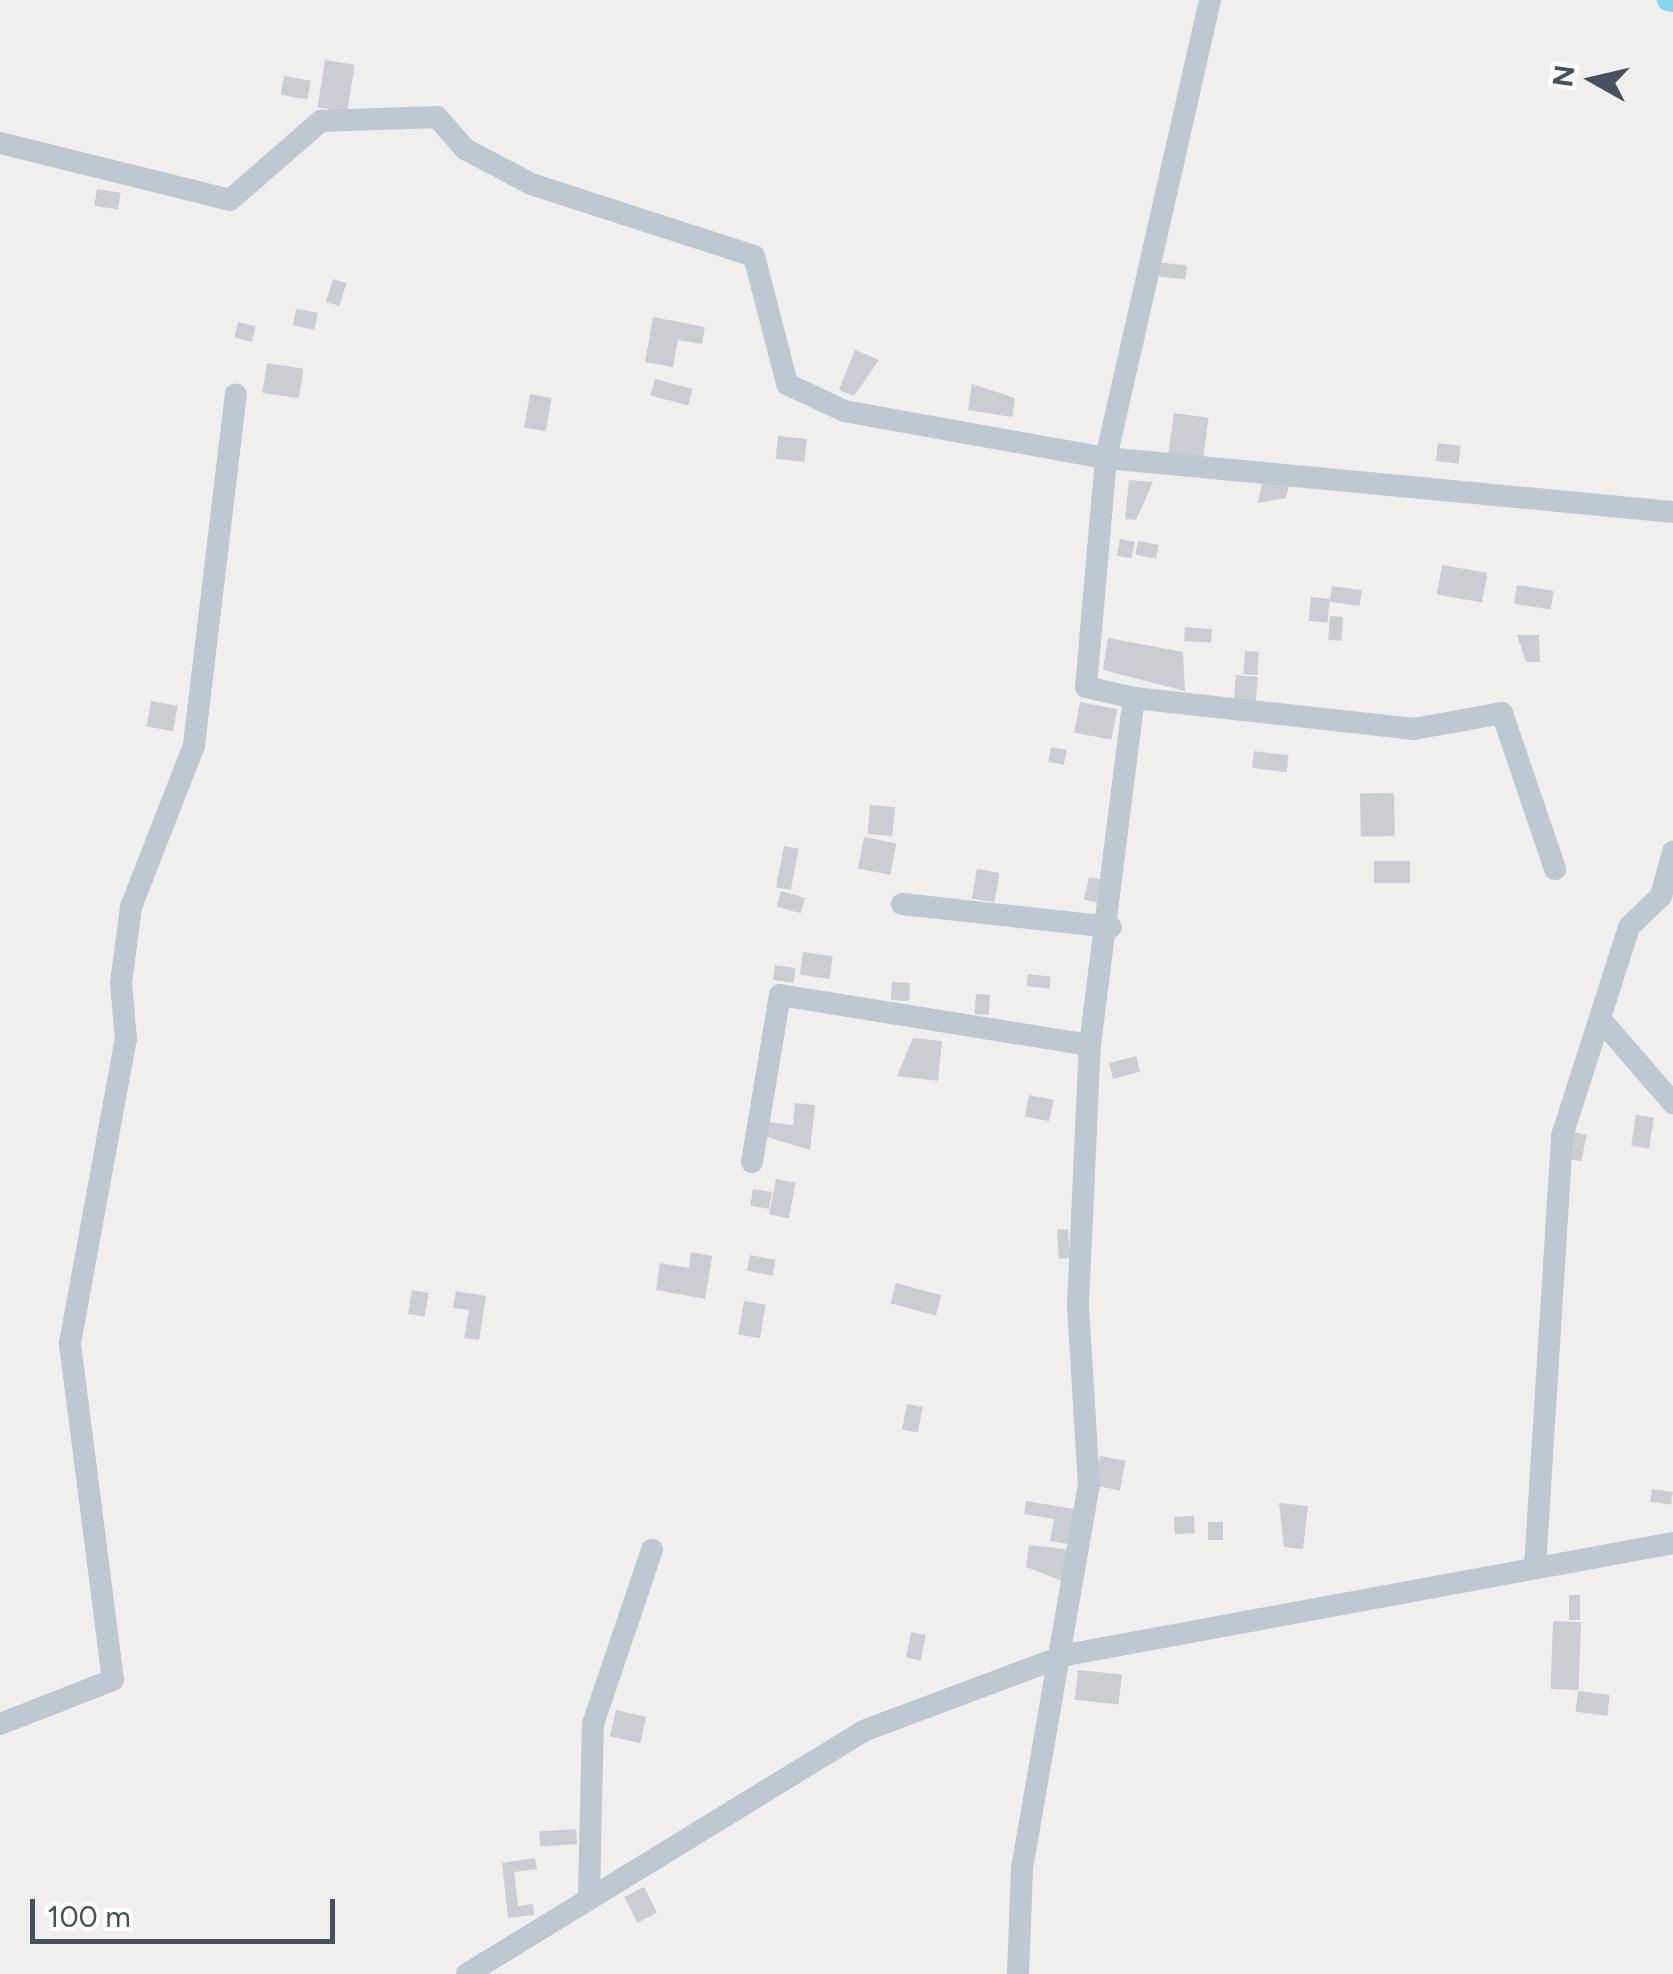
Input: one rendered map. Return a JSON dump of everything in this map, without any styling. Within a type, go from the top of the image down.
[{"type":"street","points":[[1210,0],[1106,458],[1086,687],[1134,698],[1414,729],[1502,713],[1555,870]]},
{"type":"street","points":[[0,143],[230,200],[321,121],[437,117],[466,150],[531,184],[754,256],[787,384],[844,411],[1106,458],[1673,512]]},
{"type":"street","points":[[0,1724],[113,1680],[70,1343],[121,1074],[132,907],[194,744],[236,395]]},
{"type":"street","points":[[1018,1974],[1022,1868],[1066,1656],[1089,1486],[1078,1305],[1090,1045],[1111,927],[1134,698]]},
{"type":"street","points":[[1535,1568],[1562,1136],[1628,928],[1661,896],[1673,852]]},
{"type":"street","points":[[902,904],[1111,927]]},
{"type":"street","points":[[752,1162],[780,994],[1090,1045]]},
{"type":"street","points":[[1601,1020],[1673,1104]]},
{"type":"street","points":[[467,1974],[589,1895],[863,1731],[1066,1656],[1673,1543]]},
{"type":"street","points":[[589,1895],[592,1724],[652,1550]]},
{"type":"building","points":[[325,60],[355,65],[347,112],[317,107]]},
{"type":"building","points":[[284,76],[311,81],[307,99],[281,95]]},
{"type":"building","points":[[97,189],[121,193],[118,210],[94,206]]},
{"type":"building","points":[[1156,262],[1187,265],[1185,279],[1155,276]]},
{"type":"building","points":[[333,279],[346,283],[339,306],[326,302]]},
{"type":"building","points":[[296,309],[318,313],[315,330],[293,326]]},
{"type":"building","points":[[653,317],[705,327],[702,344],[678,340],[673,367],[645,362]]},
{"type":"building","points":[[238,322],[256,326],[252,342],[234,338]]},
{"type":"building","points":[[855,350],[879,360],[854,396],[839,390]]},
{"type":"building","points":[[267,363],[304,369],[299,398],[262,393]]},
{"type":"building","points":[[655,379],[693,389],[688,406],[651,395]]},
{"type":"building","points":[[972,384],[1015,398],[1012,417],[968,410]]},
{"type":"building","points":[[530,394],[552,398],[546,431],[524,427]]},
{"type":"building","points":[[1174,413],[1209,418],[1203,460],[1168,456]]},
{"type":"building","points":[[778,436],[807,439],[804,462],[776,459]]},
{"type":"building","points":[[1438,443],[1461,446],[1459,464],[1436,461]]},
{"type":"building","points":[[1263,478],[1289,484],[1286,498],[1258,503]]},
{"type":"building","points":[[1129,480],[1153,482],[1136,520],[1125,519]]},
{"type":"building","points":[[1120,539],[1135,542],[1131,559],[1117,556]]},
{"type":"building","points":[[1138,541],[1159,545],[1156,559],[1135,555]]},
{"type":"building","points":[[1442,565],[1487,573],[1482,603],[1437,595]]},
{"type":"building","points":[[1517,585],[1554,591],[1551,610],[1514,604]]},
{"type":"building","points":[[1332,586],[1362,590],[1359,606],[1330,602]]},
{"type":"building","points":[[1311,597],[1330,599],[1327,623],[1308,621]]},
{"type":"building","points":[[1330,616],[1343,617],[1341,641],[1328,640]]},
{"type":"building","points":[[1185,627],[1212,629],[1211,643],[1184,641]]},
{"type":"building","points":[[1517,635],[1539,635],[1540,662],[1526,662]]},
{"type":"building","points":[[1108,638],[1183,652],[1185,691],[1103,670]]},
{"type":"building","points":[[1245,651],[1259,652],[1257,675],[1243,674]]},
{"type":"building","points":[[1236,675],[1258,677],[1256,702],[1234,700]]},
{"type":"building","points":[[151,701],[178,706],[173,731],[146,727]]},
{"type":"building","points":[[1080,702],[1117,709],[1111,740],[1074,732]]},
{"type":"building","points":[[1051,747],[1067,750],[1064,765],[1048,762]]},
{"type":"building","points":[[1254,751],[1289,755],[1287,772],[1252,768]]},
{"type":"building","points":[[1394,793],[1395,836],[1361,837],[1360,794]]},
{"type":"building","points":[[870,805],[895,807],[892,836],[867,834]]},
{"type":"building","points":[[864,837],[896,843],[890,875],[858,868]]},
{"type":"building","points":[[784,846],[799,849],[791,890],[776,887]]},
{"type":"building","points":[[1374,861],[1410,861],[1410,883],[1374,883]]},
{"type":"building","points":[[977,869],[1000,873],[994,903],[972,899]]},
{"type":"building","points":[[1089,877],[1102,880],[1096,902],[1084,899]]},
{"type":"building","points":[[781,891],[805,898],[801,913],[777,906]]},
{"type":"building","points":[[803,952],[833,956],[830,979],[800,975]]},
{"type":"building","points":[[775,965],[796,968],[794,983],[773,980]]},
{"type":"building","points":[[1028,974],[1051,977],[1049,989],[1027,986]]},
{"type":"building","points":[[892,982],[910,983],[909,1001],[891,1000]]},
{"type":"building","points":[[976,994],[990,995],[989,1015],[975,1014]]},
{"type":"building","points":[[913,1038],[942,1041],[938,1081],[897,1076]]},
{"type":"building","points":[[1136,1056],[1140,1071],[1113,1079],[1109,1063]]},
{"type":"building","points":[[1029,1095],[1054,1100],[1049,1121],[1025,1117]]},
{"type":"building","points":[[795,1103],[815,1105],[810,1150],[767,1137],[769,1122],[793,1125]]},
{"type":"building","points":[[1636,1115],[1654,1118],[1649,1148],[1631,1146]]},
{"type":"building","points":[[1573,1132],[1587,1135],[1581,1161],[1567,1158]]},
{"type":"building","points":[[776,1179],[796,1183],[789,1218],[769,1214]]},
{"type":"building","points":[[753,1189],[772,1192],[769,1209],[750,1206]]},
{"type":"building","points":[[1068,1229],[1070,1258],[1059,1259],[1057,1230]]},
{"type":"building","points":[[691,1252],[712,1256],[705,1299],[656,1290],[660,1263],[689,1268]]},
{"type":"building","points":[[750,1255],[776,1260],[772,1276],[747,1271]]},
{"type":"building","points":[[896,1283],[941,1295],[936,1315],[891,1303]]},
{"type":"building","points":[[412,1290],[429,1293],[425,1317],[408,1314]]},
{"type":"building","points":[[456,1291],[486,1296],[479,1340],[464,1338],[469,1310],[453,1308]]},
{"type":"building","points":[[744,1301],[766,1305],[760,1338],[738,1334]]},
{"type":"building","points":[[907,1404],[923,1407],[918,1433],[902,1430]]},
{"type":"building","points":[[1100,1456],[1126,1461],[1120,1490],[1094,1485]]},
{"type":"building","points":[[1652,1489],[1673,1492],[1671,1505],[1650,1502]]},
{"type":"building","points":[[1026,1501],[1075,1509],[1069,1544],[1050,1541],[1054,1519],[1024,1514]]},
{"type":"building","points":[[1279,1503],[1308,1506],[1303,1549],[1284,1547]]},
{"type":"building","points":[[1194,1516],[1195,1533],[1175,1534],[1174,1517]]},
{"type":"building","points":[[1208,1522],[1223,1522],[1223,1540],[1208,1540]]},
{"type":"building","points":[[1029,1545],[1073,1550],[1070,1584],[1026,1567]]},
{"type":"building","points":[[1569,1595],[1580,1595],[1580,1620],[1569,1620]]},
{"type":"building","points":[[1553,1621],[1581,1622],[1579,1690],[1551,1689]]},
{"type":"building","points":[[911,1632],[926,1635],[921,1660],[906,1658]]},
{"type":"building","points":[[1078,1670],[1122,1675],[1119,1704],[1075,1700]]},
{"type":"building","points":[[1578,1691],[1610,1695],[1607,1716],[1575,1712]]},
{"type":"building","points":[[616,1710],[646,1717],[640,1743],[610,1736]]},
{"type":"building","points":[[576,1829],[577,1844],[540,1847],[539,1832]]},
{"type":"building","points":[[535,1858],[537,1869],[514,1872],[518,1906],[533,1904],[534,1915],[508,1918],[502,1863]]},
{"type":"building","points":[[644,1887],[657,1913],[638,1923],[624,1897]]},
{"type":"waterway","points":[[1668,0],[1673,1]]}]
